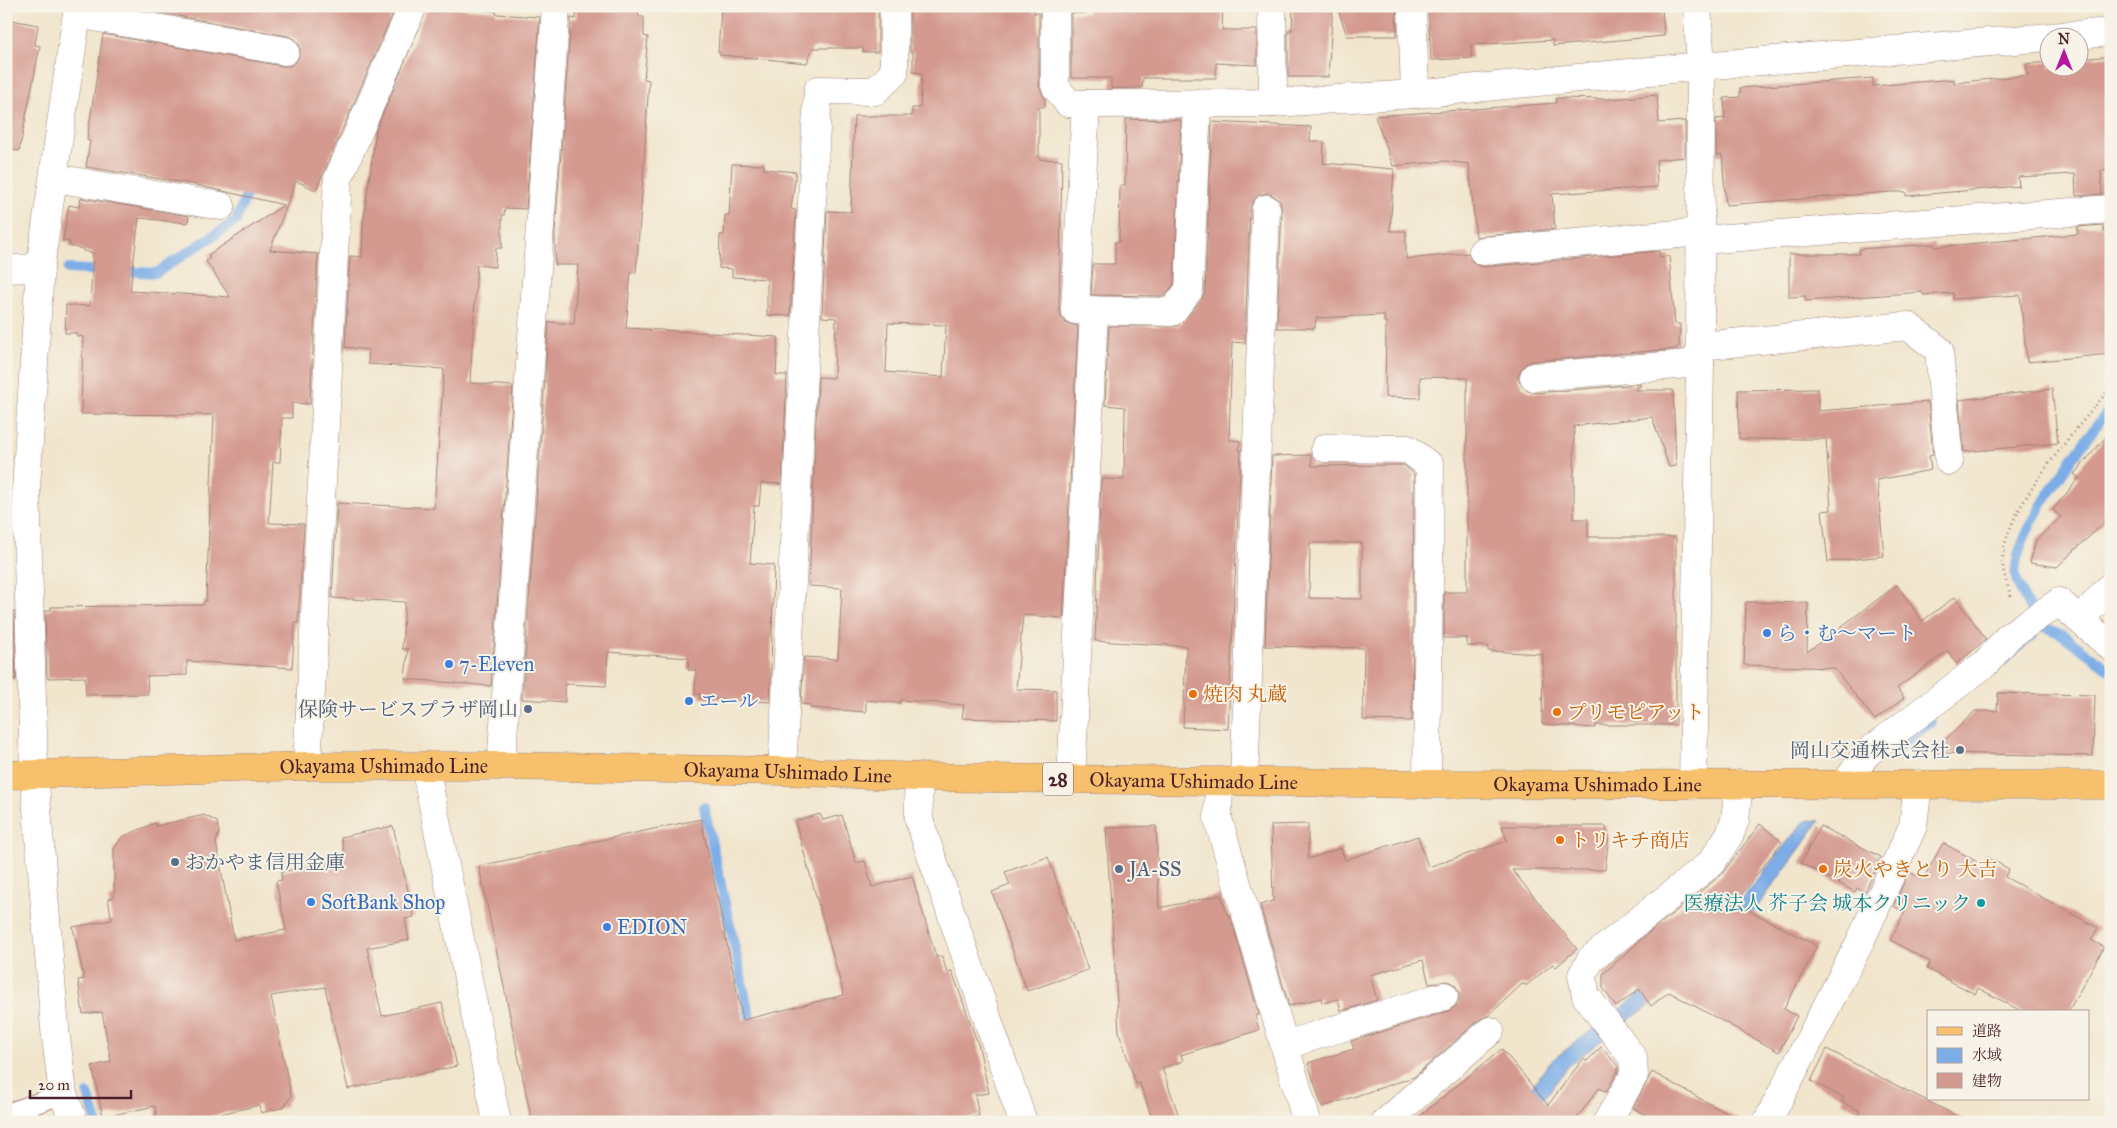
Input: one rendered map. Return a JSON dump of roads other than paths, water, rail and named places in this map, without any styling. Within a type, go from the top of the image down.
[{"type":"main road","name":"Okayama Ushimado Line","points":[[6,775],[34,772],[306,766],[501,766],[782,771],[918,777],[1427,784],[2111,785]]},
{"type":"street","points":[[306,766],[338,179],[413,6]]},
{"type":"street","points":[[501,766],[556,6]]},
{"type":"street","points":[[782,771],[818,90],[875,91],[894,73],[894,6]]},
{"type":"street","points":[[1055,6],[1055,86],[1068,103],[1086,104],[1272,103],[1414,94],[1701,66],[2111,32]]},
{"type":"street","points":[[1272,6],[1272,103]]},
{"type":"street","points":[[1412,6],[1414,94]]},
{"type":"street","points":[[1693,785],[1701,236],[1701,66],[1697,6]]},
{"type":"street","points":[[74,1122],[63,1094],[55,1029],[34,772],[26,488],[40,268],[55,178],[77,8],[285,52]]},
{"type":"street","points":[[1086,104],[1075,310],[1172,312],[1190,290],[1197,103]]},
{"type":"street","points":[[55,178],[221,206]]},
{"type":"street","points":[[1266,209],[1231,781],[1218,819],[1307,1122]]},
{"type":"street","points":[[1483,251],[2111,209]]},
{"type":"street","points":[[6,269],[40,268]]},
{"type":"street","points":[[1071,779],[1094,310]]},
{"type":"street","points":[[1534,377],[1908,326],[1939,350],[1948,461]]},
{"type":"street","points":[[1325,448],[1408,449],[1430,466],[1427,784]]},
{"type":"street","points":[[2080,620],[2111,586]]},
{"type":"street","points":[[1845,784],[1867,753],[1986,663],[2009,636],[2060,602],[2111,647]]},
{"type":"street","points":[[425,766],[498,1122]]},
{"type":"street","points":[[918,777],[919,820],[1023,1122]]},
{"type":"street","points":[[1607,1122],[1634,1075],[1633,1058],[1586,996],[1582,975],[1591,960],[1711,863],[1723,847],[1732,827],[1739,784]]},
{"type":"street","points":[[1767,1122],[1860,944],[1913,826],[1918,784]]},
{"type":"street","points":[[1285,1045],[1444,996]]},
{"type":"street","points":[[1386,1122],[1490,1031]]},
{"type":"lane","points":[[6,1114],[63,1094]]},
{"type":"water","points":[[1805,820],[1820,821],[1728,947],[1571,1063],[1543,1099],[1505,1122],[1551,1061],[1706,944]]},
{"type":"waterway","points":[[120,271],[156,273],[236,221],[250,185]]},
{"type":"waterway","points":[[68,269],[105,271]]},
{"type":"waterway","points":[[2111,407],[2068,465],[2036,515],[2024,539],[2017,561],[2016,578],[2023,596],[2040,625],[2061,634],[2111,671]]},
{"type":"waterway","points":[[2003,661],[2033,634]]},
{"type":"waterway","points":[[1899,747],[1931,722]]},
{"type":"waterway","points":[[704,807],[753,1031]]},
{"type":"waterway","points":[[88,1094],[97,1122]]},
{"type":"place","name":"ら・む〜マート","points":[[1767,633]]},
{"type":"place","name":"7-Eleven","points":[[449,664]]},
{"type":"place","name":"焼肉 丸蔵","points":[[1193,694]]},
{"type":"place","name":"エール","points":[[689,701]]},
{"type":"place","name":"保険サービスプラザ岡山","points":[[528,709]]},
{"type":"place","name":"プリモピアット","points":[[1557,712]]},
{"type":"place","name":"岡山交通株式会社","points":[[1960,750]]},
{"type":"place","name":"トリキチ商店","points":[[1560,840]]},
{"type":"place","name":"おかやま信用金庫","points":[[175,862]]},
{"type":"place","name":"JA-SS","points":[[1119,869]]},
{"type":"place","name":"炭火やきとり 大吉","points":[[1823,869]]},
{"type":"place","name":"SoftBank Shop","points":[[311,902]]},
{"type":"place","name":"医療法人 芥子会 城本クリニック","points":[[1981,903]]},
{"type":"place","name":"EDION","points":[[607,927]]}]
